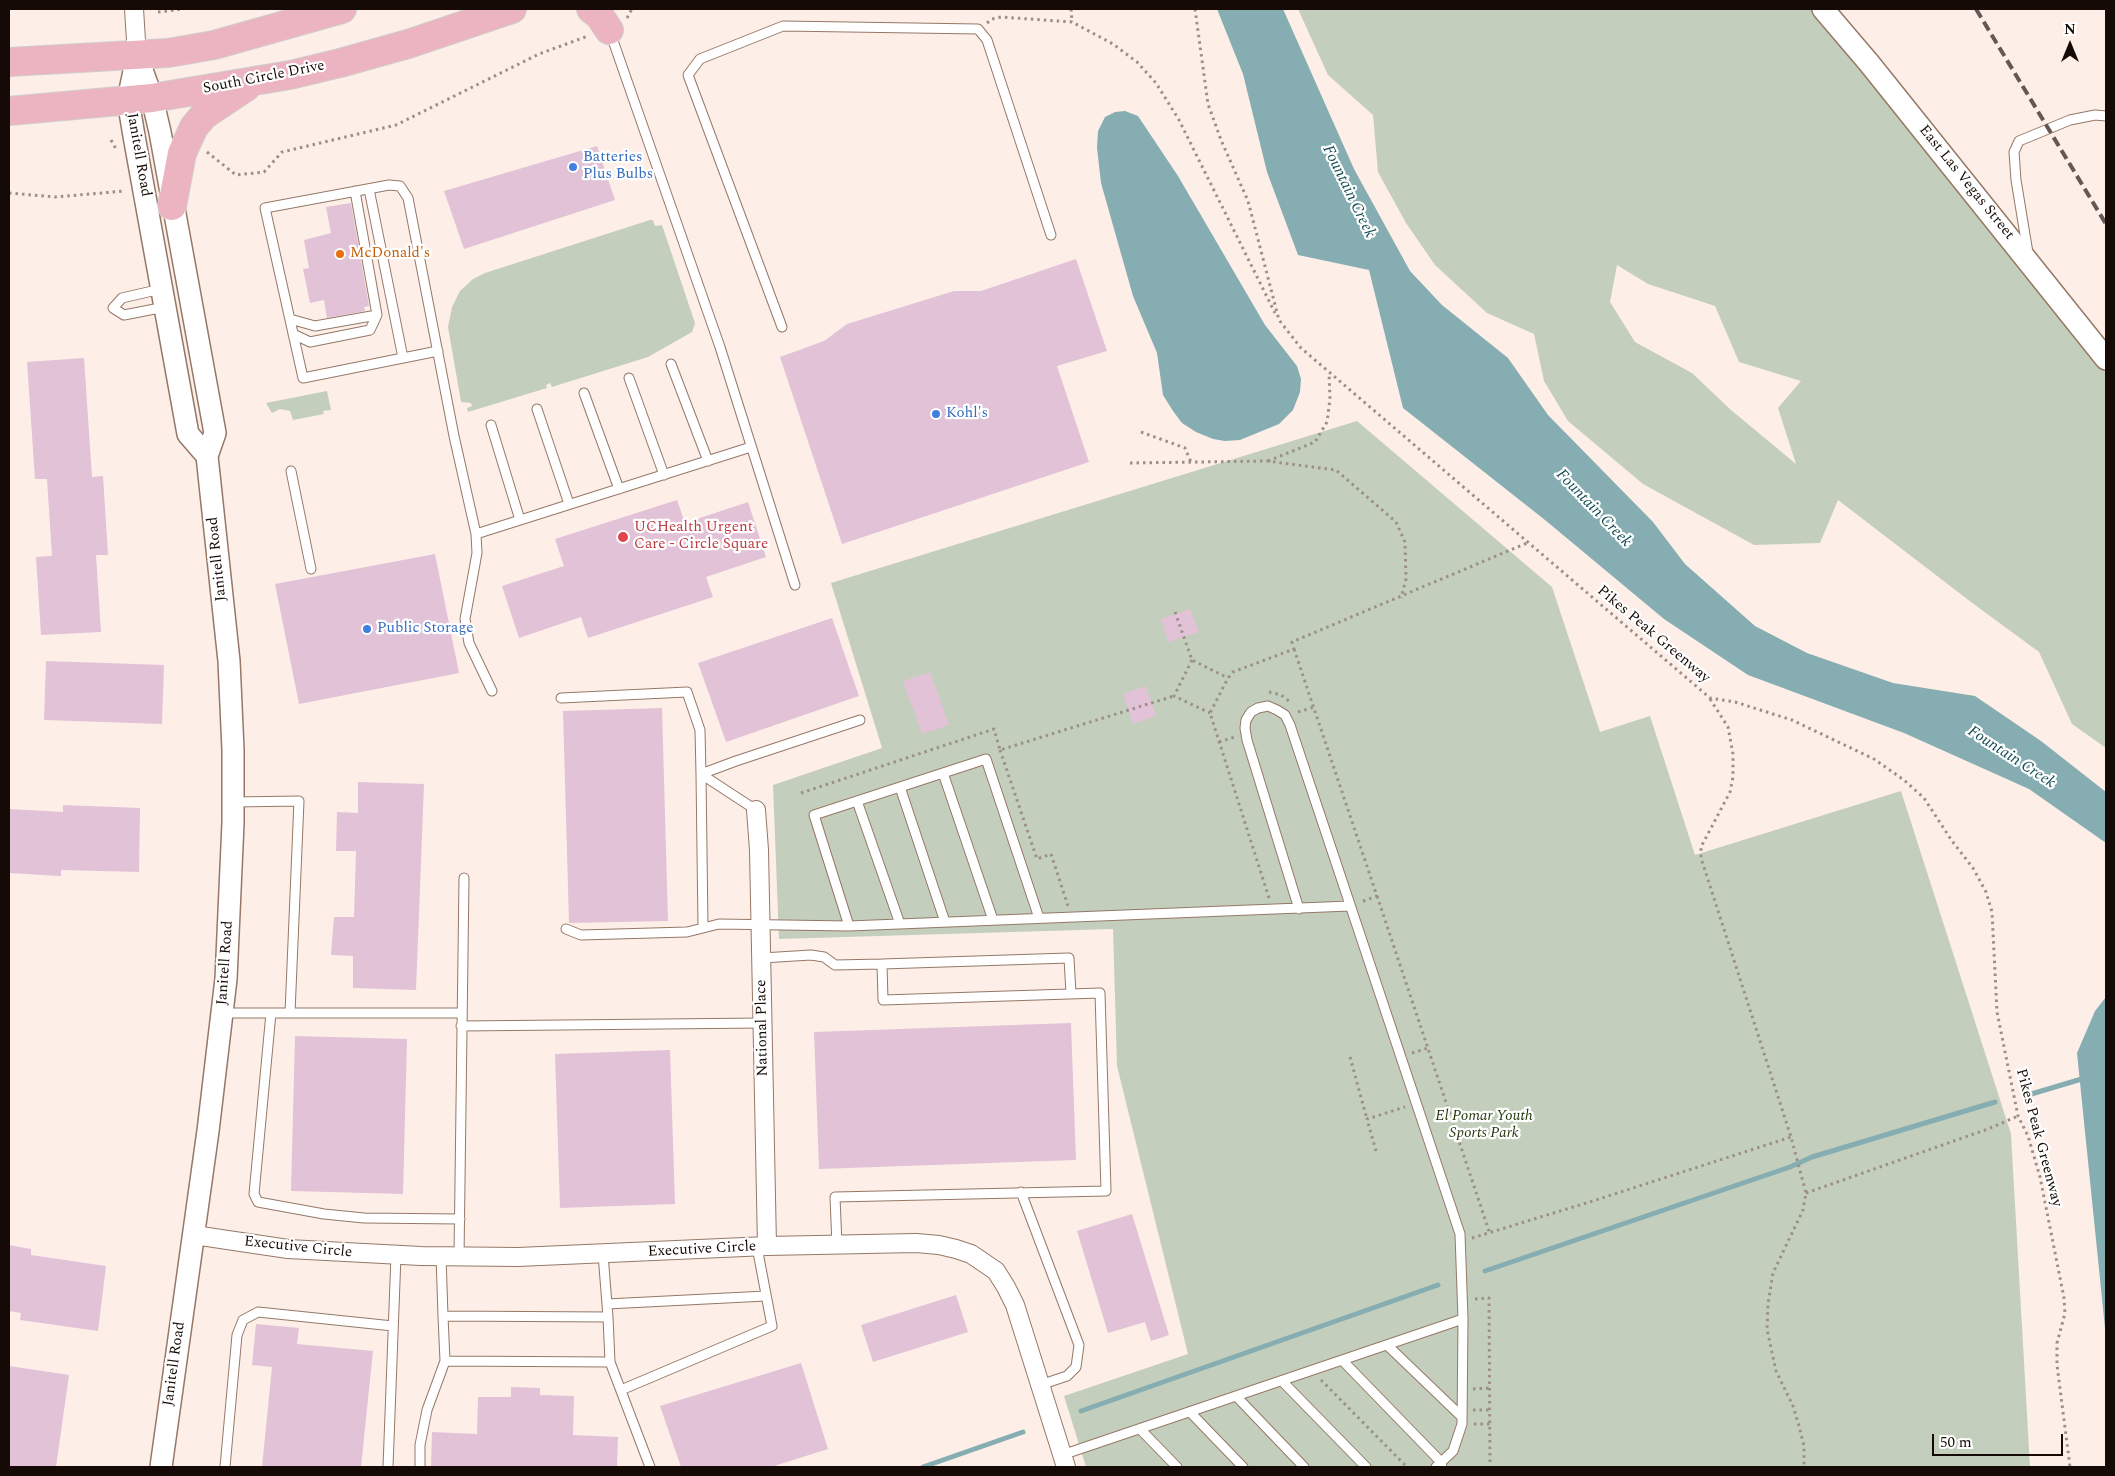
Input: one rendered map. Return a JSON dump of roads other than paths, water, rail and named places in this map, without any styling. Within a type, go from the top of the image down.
[{"type":"main road","points":[[9,62],[137,56],[214,45],[342,9]]},
{"type":"main road","name":"South Circle Drive","points":[[9,110],[140,99],[256,81],[340,64],[408,44],[512,9]]},
{"type":"main road","points":[[172,206],[182,153],[194,127],[204,115],[256,81]]},
{"type":"street","name":"Janitell Road","points":[[134,9],[140,99],[163,298],[188,434],[207,456]]},
{"type":"street","name":"East Las Vegas Street","points":[[1823,9],[1870,63],[2106,359]]},
{"type":"street","name":"Janitell Road","points":[[140,99],[172,206],[215,433],[207,456],[229,661],[233,802],[223,1013],[161,1467]]},
{"type":"street","name":"National Place","points":[[756,810],[759,850],[763,1023],[762,1247]]},
{"type":"street","name":"Executive Circle","points":[[194,1235],[288,1249],[396,1255],[518,1258],[762,1247],[939,1245],[971,1254],[996,1272],[1015,1305],[1064,1461]]},
{"type":"lane","points":[[600,21],[720,347],[795,585]]},
{"type":"lane","points":[[782,327],[688,74],[700,59],[783,26],[978,29],[987,40],[1051,235]]},
{"type":"lane","points":[[2030,264],[2016,180],[2014,152],[2019,141],[2070,120],[2095,115],[2106,116]]},
{"type":"lane","points":[[438,351],[303,378],[265,208],[388,185],[400,186],[408,198],[476,534],[477,552],[465,619],[469,643],[492,691]]},
{"type":"lane","points":[[369,189],[403,358]]},
{"type":"lane","points":[[293,334],[310,342],[370,330],[377,315],[355,191]]},
{"type":"lane","points":[[122,298],[163,298],[124,315],[113,308],[122,298]]},
{"type":"lane","points":[[290,319],[315,326],[377,315]]},
{"type":"lane","points":[[671,364],[708,461]]},
{"type":"lane","points":[[629,378],[664,474]]},
{"type":"lane","points":[[584,393],[619,489]]},
{"type":"lane","points":[[537,409],[569,504]]},
{"type":"lane","points":[[491,424],[520,520]]},
{"type":"lane","points":[[476,534],[751,447]]},
{"type":"lane","points":[[291,471],[311,569]]},
{"type":"lane","points":[[561,698],[687,692],[700,730],[703,927]]},
{"type":"lane","points":[[1299,909],[1247,740],[1245,728],[1250,712],[1268,706],[1285,715],[1290,725],[1460,1234],[1463,1319],[1462,1424],[1453,1451],[1440,1466],[1342,1360]]},
{"type":"lane","points":[[701,774],[736,760],[860,720]]},
{"type":"lane","points":[[849,926],[814,815],[986,759],[1039,918]]},
{"type":"lane","points":[[942,773],[993,920]]},
{"type":"lane","points":[[701,774],[756,810]]},
{"type":"lane","points":[[900,787],[945,922]]},
{"type":"lane","points":[[233,802],[299,801],[290,1013]]},
{"type":"lane","points":[[857,801],[900,924]]},
{"type":"lane","points":[[460,1257],[464,878]]},
{"type":"lane","points":[[566,929],[581,935],[687,932],[719,924],[849,926],[1350,906]]},
{"type":"lane","points":[[762,958],[824,956],[835,965],[1070,958],[1071,994]]},
{"type":"lane","points":[[837,1245],[835,1197],[1106,1191],[1100,993],[883,1000],[882,964]]},
{"type":"lane","points":[[223,1013],[462,1013]]},
{"type":"lane","points":[[272,1013],[254,1194],[258,1202],[324,1214],[364,1218],[460,1219]]},
{"type":"lane","points":[[462,1026],[763,1023]]},
{"type":"lane","points":[[1021,1192],[1079,1345],[1076,1367],[1067,1376],[1040,1385]]},
{"type":"lane","points":[[621,1390],[772,1326],[766,1296],[762,1247]]},
{"type":"lane","points":[[604,1254],[610,1362],[650,1467]]},
{"type":"lane","points":[[388,1467],[396,1255]]},
{"type":"lane","points":[[420,1467],[420,1445],[427,1410],[445,1362],[441,1256]]},
{"type":"lane","points":[[607,1304],[766,1296]]},
{"type":"lane","points":[[225,1467],[237,1335],[243,1320],[258,1312],[393,1326]]},
{"type":"lane","points":[[443,1316],[608,1317]]},
{"type":"lane","points":[[1064,1461],[1140,1429],[1463,1319]]},
{"type":"lane","points":[[1387,1345],[1462,1417]]},
{"type":"lane","points":[[445,1362],[610,1362]]},
{"type":"lane","points":[[1282,1381],[1366,1467]]},
{"type":"lane","points":[[1236,1396],[1304,1467]]},
{"type":"lane","points":[[1190,1412],[1243,1467]]},
{"type":"lane","points":[[1140,1429],[1177,1467]]},
{"type":"water","name":"Fountain Creek","points":[[1217,9],[1283,9],[1354,169],[1410,271],[1442,305],[1508,358],[1548,415],[1653,522],[1685,564],[1755,626],[1807,653],[1893,683],[1975,696],[2041,741],[2106,792],[2106,843],[2029,789],[1904,733],[1748,675],[1664,619],[1545,520],[1403,408],[1369,270],[1298,255],[1267,172],[1243,74]]},
{"type":"water","points":[[1125,111],[1138,116],[1178,176],[1265,325],[1297,366],[1301,379],[1300,392],[1293,410],[1279,424],[1240,440],[1225,441],[1213,439],[1196,432],[1182,423],[1163,395],[1157,353],[1133,296],[1101,183],[1097,148],[1098,131],[1105,117],[1115,112]]},
{"type":"water","points":[[2106,997],[2106,1338],[2077,1053],[2095,1011]]},
{"type":"waterway","points":[[2028,1095],[2085,1078]]},
{"type":"waterway","points":[[1485,1271],[1790,1167],[1812,1157],[1995,1102]]},
{"type":"waterway","points":[[1081,1411],[1438,1285]]},
{"type":"waterway","points":[[923,1467],[1023,1432]]},
{"type":"railway","points":[[1976,9],[2106,224]]},
{"type":"place","name":"Batteries Plus Bulbs","points":[[573,167]]},
{"type":"place","name":"McDonald's","points":[[340,254]]},
{"type":"place","name":"Kohl's","points":[[936,414]]},
{"type":"place","name":"UCHealth Urgent Care - Circle Square","points":[[623,537]]},
{"type":"place","name":"Public Storage","points":[[367,629]]},
{"type":"park label","name":"El Pomar Youth Sports Park","points":[[1484,1126]]}]
